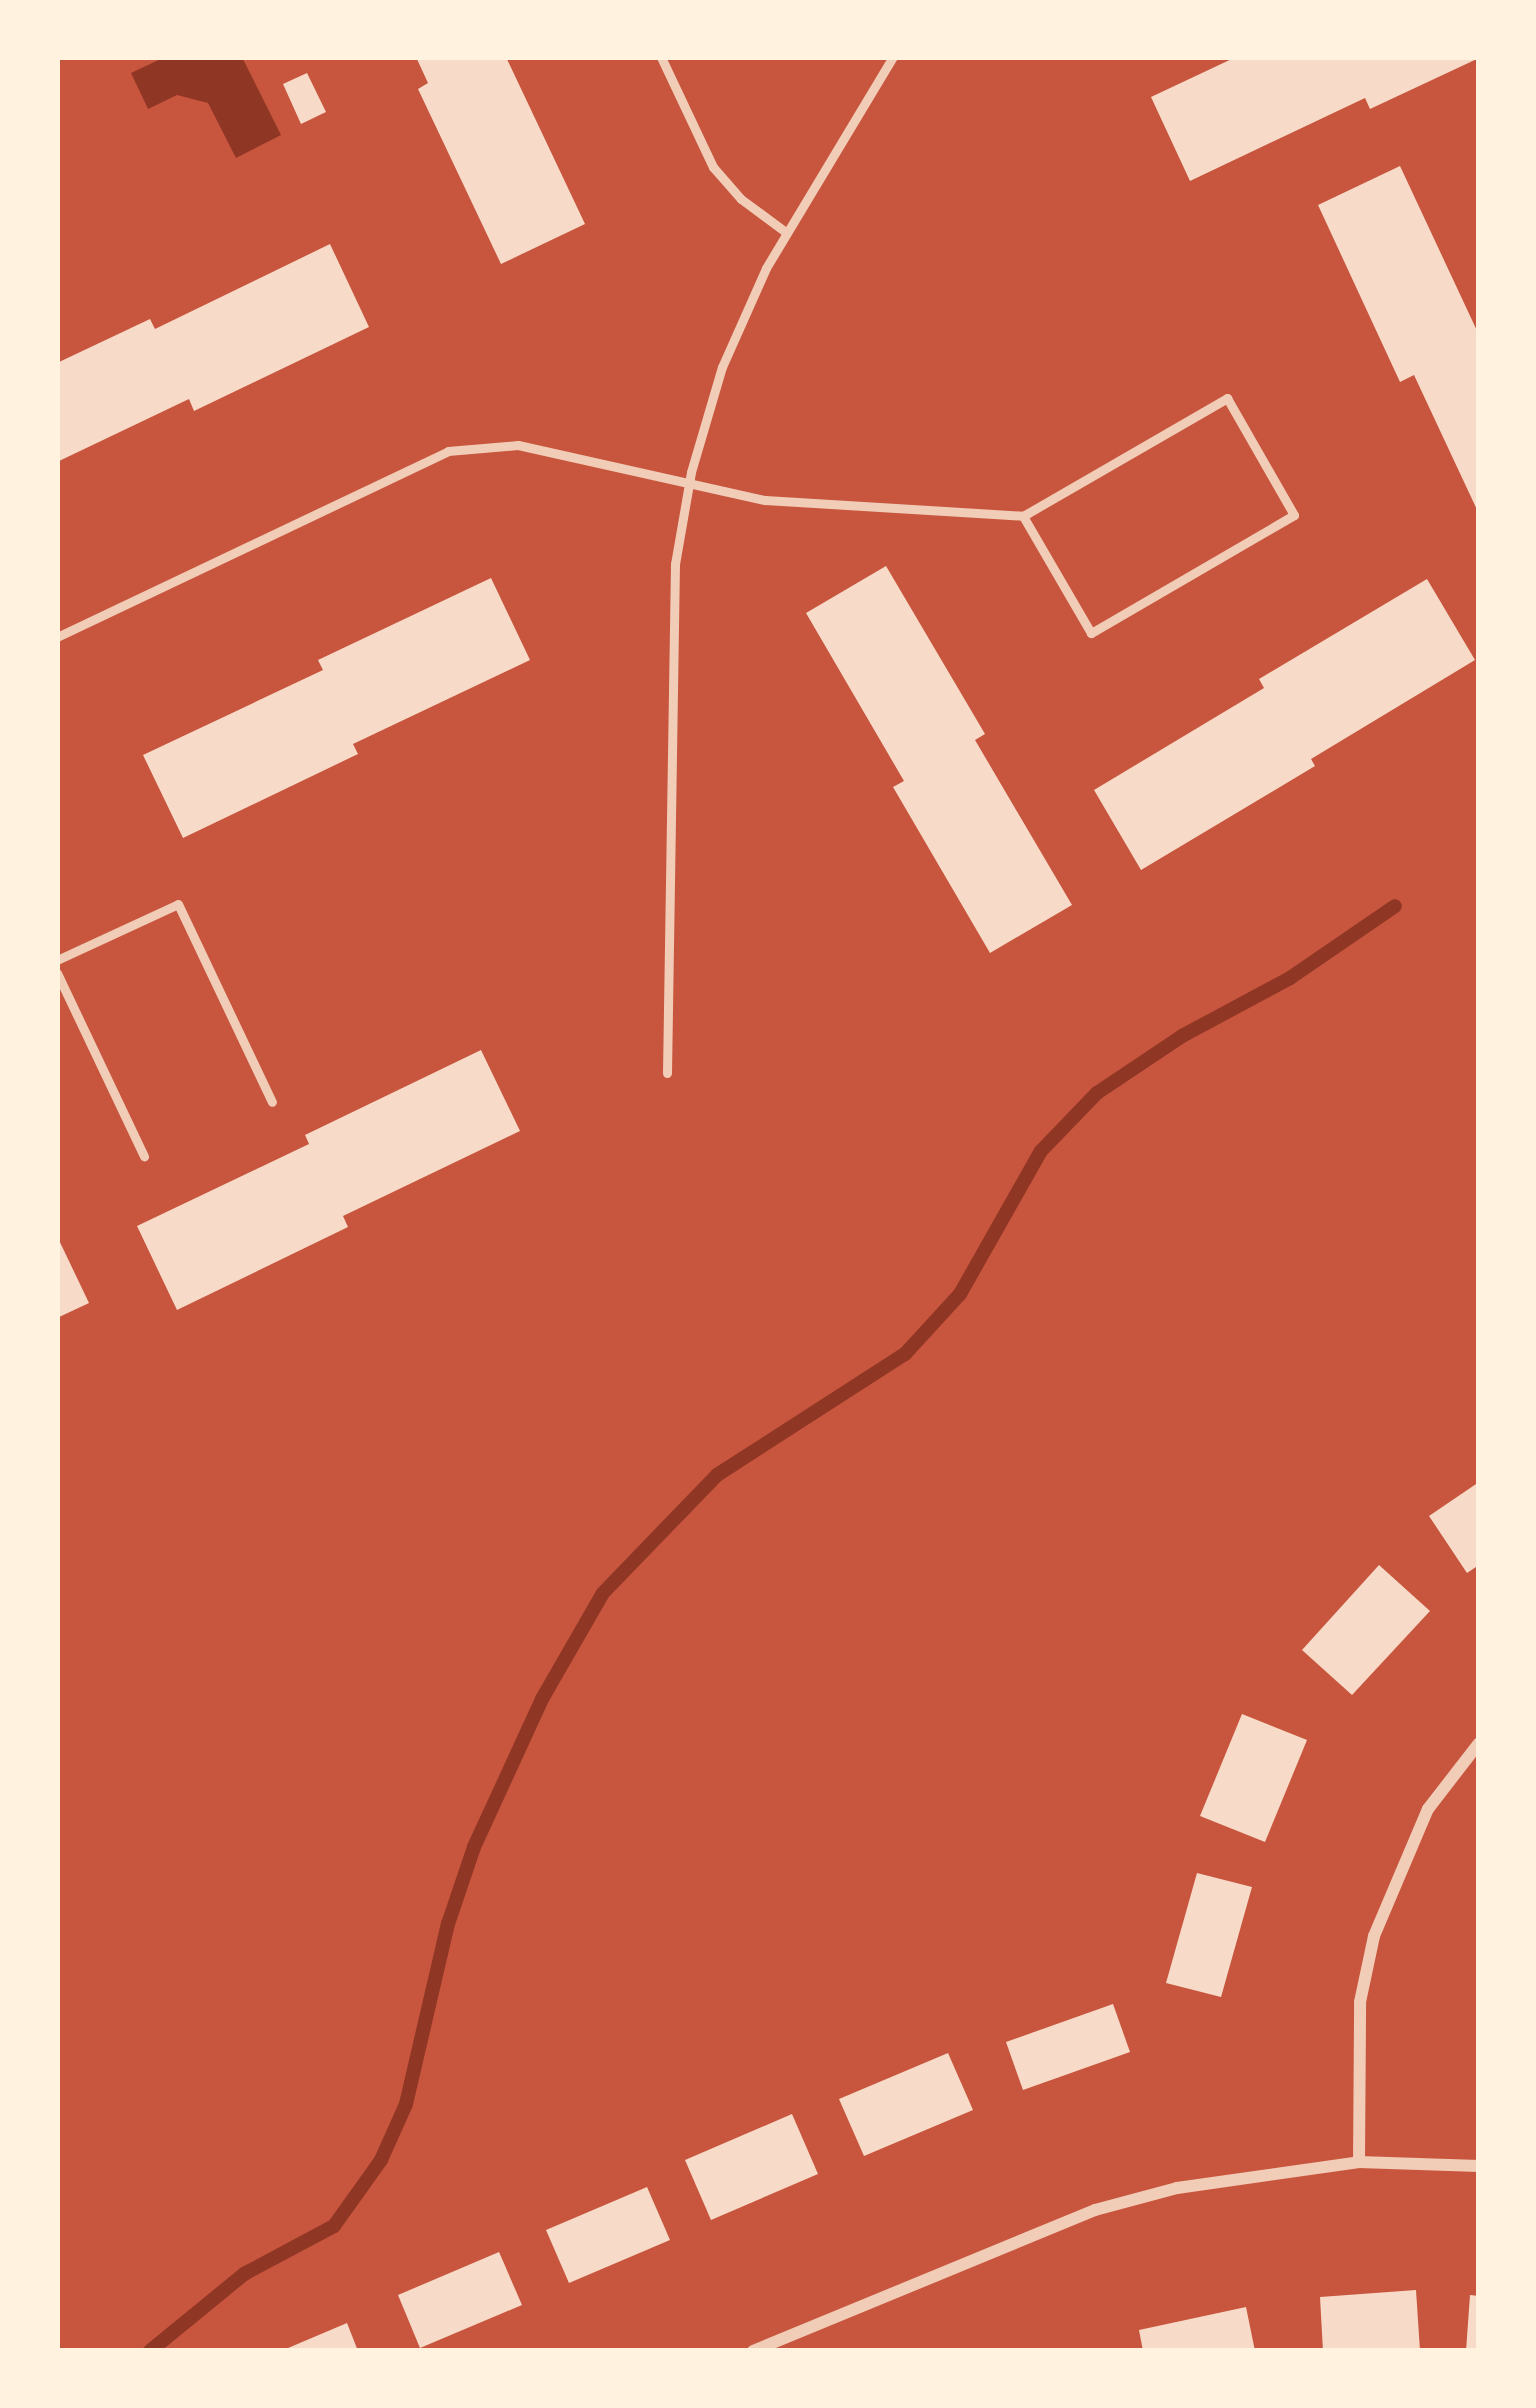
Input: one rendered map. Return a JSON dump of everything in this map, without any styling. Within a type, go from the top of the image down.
[{"type":"street","points":[[1359,2162],[1360,2002],[1374,1936],[1428,1809],[1479,1743]]},
{"type":"street","points":[[753,2351],[1095,2210],[1261,2172],[1359,2162],[1479,2166]]},
{"type":"lane","points":[[661,57],[712,167],[741,199],[787,233]]},
{"type":"lane","points":[[668,1073],[675,564],[689,485],[722,367],[787,233],[892,57]]},
{"type":"lane","points":[[57,637],[448,451],[518,445],[765,500],[1023,516],[1226,398],[1294,514],[1091,633],[1023,516]]},
{"type":"lane","points":[[57,960],[178,904],[272,1102]]},
{"type":"lane","points":[[57,974],[145,1156]]},
{"type":"shaded area","points":[[165,57],[242,57],[281,135],[236,158],[208,103],[177,95],[148,109],[131,73]]},
{"type":"building","points":[[416,57],[506,57],[585,224],[501,264],[418,89],[428,83]]},
{"type":"building","points":[[1236,57],[1479,58],[1370,109],[1365,98],[1190,181],[1151,97]]},
{"type":"building","points":[[307,73],[326,112],[301,124],[283,84]]},
{"type":"building","points":[[1400,166],[1479,335],[1479,514],[1414,375],[1400,382],[1318,205]]},
{"type":"building","points":[[330,244],[369,327],[194,411],[189,399],[57,462],[57,363],[150,319],[155,329]]},
{"type":"building","points":[[886,566],[985,734],[975,740],[1072,905],[990,953],[893,787],[904,781],[806,613]]},
{"type":"building","points":[[491,578],[530,660],[353,744],[358,754],[183,838],[143,755],[323,670],[318,660]]},
{"type":"building","points":[[1427,579],[1475,660],[1311,759],[1315,766],[1141,870],[1094,790],[1264,688],[1259,679]]},
{"type":"building","points":[[481,1050],[520,1131],[343,1216],[348,1227],[177,1310],[137,1226],[309,1144],[305,1135]]},
{"type":"building","points":[[57,1236],[89,1303],[57,1318]]},
{"type":"building","points":[[1479,1482],[1479,1565],[1467,1573],[1429,1516]]},
{"type":"building","points":[[1379,1565],[1430,1611],[1352,1695],[1302,1650]]},
{"type":"building","points":[[1242,1714],[1307,1740],[1265,1842],[1200,1816]]},
{"type":"building","points":[[1197,1873],[1252,1887],[1221,1997],[1166,1983]]},
{"type":"building","points":[[1113,2004],[1130,2052],[1023,2090],[1006,2042]]},
{"type":"building","points":[[948,2053],[973,2110],[864,2156],[839,2099]]},
{"type":"building","points":[[792,2114],[818,2174],[711,2220],[685,2160]]},
{"type":"building","points":[[647,2187],[670,2240],[569,2283],[546,2230]]},
{"type":"building","points":[[499,2252],[522,2305],[420,2348],[398,2295]]},
{"type":"building","points":[[1416,2290],[1420,2351],[1323,2351],[1320,2297]]},
{"type":"building","points":[[1470,2295],[1479,2296],[1479,2351],[1466,2351]]},
{"type":"building","points":[[1246,2307],[1255,2351],[1143,2351],[1139,2330]]},
{"type":"building","points":[[347,2323],[358,2351],[281,2351]]},
{"type":"waterway","points":[[150,2351],[244,2274],[334,2226],[381,2160],[406,2104],[448,1924],[474,1847],[542,1699],[603,1593],[717,1475],[905,1354],[960,1294],[1041,1151],[1097,1093],[1182,1036],[1290,978],[1395,906]]}]
